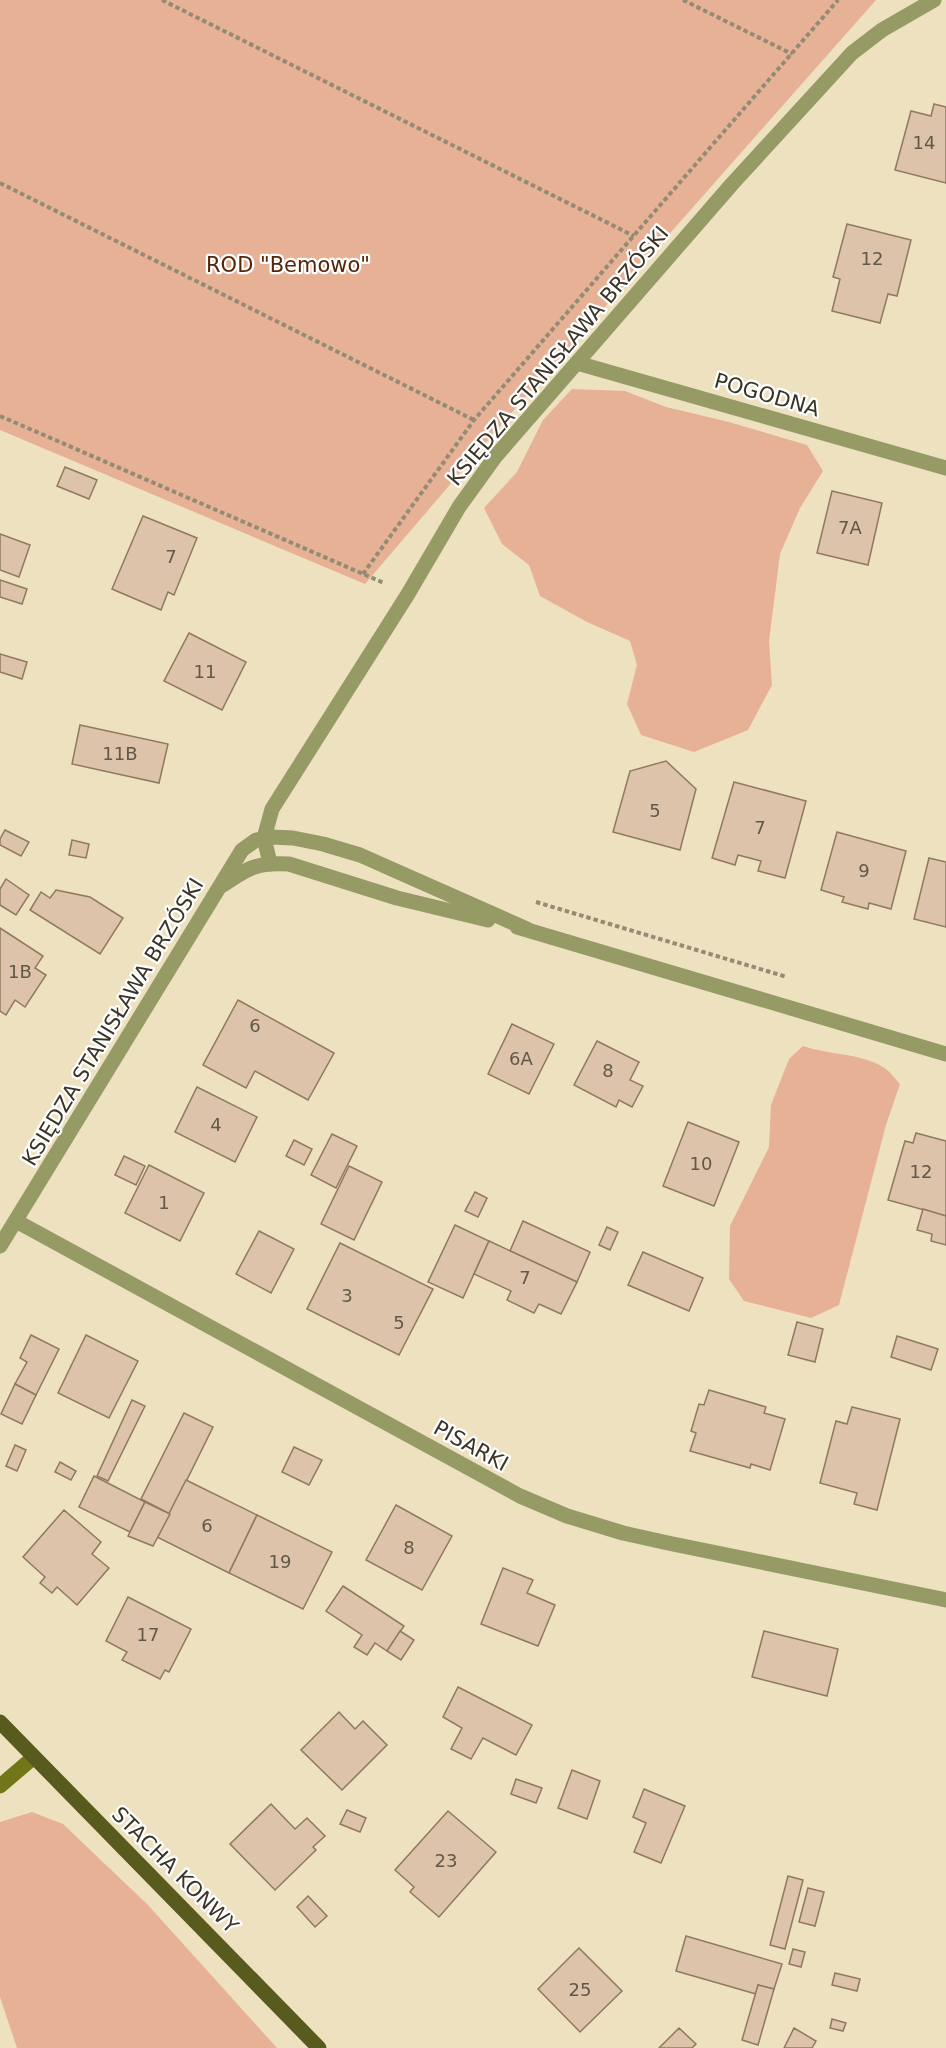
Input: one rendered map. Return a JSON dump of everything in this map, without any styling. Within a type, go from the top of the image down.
[{"type":"main road","name":"STACHA KONWY","points":[[0,1722],[319,2048]]},
{"type":"street","name":"KSIĘDZA STANISŁAWA BRZÓSKI","points":[[270,863],[264,838],[272,809],[408,594],[459,507],[495,457],[732,184],[852,53],[882,30],[934,0]]},
{"type":"street","name":"POGODNA","points":[[577,363],[946,468]]},
{"type":"street","name":"KSIĘDZA STANISŁAWA BRZÓSKI","points":[[0,1246],[242,850],[256,840],[264,838]]},
{"type":"street","points":[[264,838],[293,838],[360,855],[527,929]]},
{"type":"street","points":[[220,887],[253,866],[270,863],[289,864],[397,898],[527,929],[946,1054]]},
{"type":"street","name":"PISARKI","points":[[16,1221],[520,1496],[567,1516],[657,1541],[946,1600]]},
{"type":"street","points":[[0,1786],[33,1756]]},
{"type":"path","points":[[162,0],[634,236]]},
{"type":"path","points":[[683,0],[792,54]]},
{"type":"path","points":[[363,574],[474,420],[838,0]]},
{"type":"path","points":[[0,183],[474,420]]},
{"type":"path","points":[[0,416],[408,594]]},
{"type":"path","points":[[528,899],[794,979]]},
{"type":"green space","name":"ROD \"Bemowo\"","points":[[0,0],[876,0],[506,419],[365,584],[0,430]]},
{"type":"green space","points":[[572,389],[625,391],[666,407],[729,422],[807,445],[823,471],[800,508],[780,554],[769,641],[772,685],[748,730],[694,752],[641,735],[627,704],[637,665],[630,641],[587,622],[540,596],[529,565],[502,544],[484,508],[517,472],[543,420]]},
{"type":"green space","points":[[803,1046],[874,1062],[888,1071],[900,1084],[886,1125],[839,1305],[811,1318],[744,1301],[729,1279],[730,1226],[769,1147],[771,1105],[789,1059]]},
{"type":"green space","points":[[32,1812],[63,1824],[148,1905],[277,2048],[17,2048],[0,1997],[0,1822]]},
{"type":"building","points":[[934,104],[946,107],[946,183],[895,170],[911,111],[931,116]]},
{"type":"building","points":[[847,224],[911,240],[897,296],[888,294],[880,323],[832,311],[840,279],[833,277]]},
{"type":"building","points":[[65,467],[97,480],[89,499],[57,486]]},
{"type":"building","points":[[832,491],[882,503],[868,565],[817,553]]},
{"type":"building","points":[[143,516],[197,538],[174,595],[168,592],[161,610],[112,589]]},
{"type":"building","points":[[0,534],[30,545],[19,577],[0,570]]},
{"type":"building","points":[[0,580],[27,589],[22,604],[0,597]]},
{"type":"building","points":[[189,633],[246,662],[222,710],[164,681]]},
{"type":"building","points":[[0,654],[27,662],[22,679],[0,672]]},
{"type":"building","points":[[80,725],[168,744],[159,783],[72,764]]},
{"type":"building","points":[[666,761],[696,789],[680,850],[613,832],[630,771]]},
{"type":"building","points":[[734,782],[806,801],[785,878],[758,871],[761,861],[738,855],[735,865],[712,858]]},
{"type":"building","points":[[5,830],[29,842],[21,856],[0,845],[0,839]]},
{"type":"building","points":[[837,832],[906,851],[891,909],[869,903],[868,909],[842,902],[844,897],[821,890]]},
{"type":"building","points":[[72,840],[89,844],[86,858],[69,855]]},
{"type":"building","points":[[929,858],[946,862],[946,927],[914,919]]},
{"type":"building","points":[[6,879],[29,895],[16,915],[0,905],[0,889]]},
{"type":"building","points":[[56,890],[90,897],[123,918],[100,954],[30,910],[41,892],[50,898]]},
{"type":"building","points":[[0,928],[43,956],[35,968],[46,975],[25,1007],[15,1000],[6,1015],[0,1011]]},
{"type":"building","points":[[238,1000],[334,1053],[308,1100],[255,1071],[246,1088],[203,1065]]},
{"type":"building","points":[[512,1024],[554,1044],[529,1094],[488,1074]]},
{"type":"building","points":[[597,1041],[639,1062],[630,1080],[643,1086],[632,1107],[619,1100],[616,1107],[574,1085]]},
{"type":"building","points":[[197,1087],[257,1117],[235,1162],[175,1132]]},
{"type":"building","points":[[688,1122],[739,1142],[714,1206],[663,1186]]},
{"type":"building","points":[[916,1133],[946,1141],[946,1216],[888,1200],[905,1141],[913,1143]]},
{"type":"building","points":[[332,1134],[357,1146],[336,1188],[311,1175]]},
{"type":"building","points":[[294,1140],[312,1149],[304,1165],[286,1156]]},
{"type":"building","points":[[124,1156],[145,1166],[136,1185],[115,1175]]},
{"type":"building","points":[[149,1165],[204,1193],[180,1241],[125,1213]]},
{"type":"building","points":[[349,1166],[382,1182],[354,1240],[321,1224]]},
{"type":"building","points":[[475,1192],[487,1198],[478,1217],[465,1211]]},
{"type":"building","points":[[923,1209],[946,1216],[946,1245],[931,1241],[932,1234],[917,1230]]},
{"type":"building","points":[[523,1221],[590,1252],[577,1282],[510,1251]]},
{"type":"building","points":[[455,1225],[489,1241],[463,1298],[428,1282]]},
{"type":"building","points":[[607,1227],[618,1232],[610,1250],[599,1245]]},
{"type":"building","points":[[259,1231],[294,1249],[271,1293],[236,1274]]},
{"type":"building","points":[[489,1241],[577,1282],[561,1314],[539,1304],[534,1313],[507,1300],[511,1291],[474,1274]]},
{"type":"building","points":[[340,1243],[433,1289],[399,1355],[307,1309]]},
{"type":"building","points":[[643,1252],[703,1278],[689,1311],[628,1285]]},
{"type":"building","points":[[797,1322],[823,1329],[815,1362],[788,1355]]},
{"type":"building","points":[[31,1335],[59,1349],[36,1395],[15,1384],[27,1362],[20,1358]]},
{"type":"building","points":[[86,1335],[138,1361],[109,1418],[58,1393]]},
{"type":"building","points":[[897,1336],[938,1349],[931,1370],[891,1357]]},
{"type":"building","points":[[15,1384],[36,1395],[22,1424],[1,1414]]},
{"type":"building","points":[[709,1390],[766,1407],[764,1413],[785,1419],[770,1470],[751,1464],[750,1468],[690,1451],[696,1433],[691,1431],[699,1404],[704,1405]]},
{"type":"building","points":[[132,1400],[145,1406],[108,1481],[97,1476]]},
{"type":"building","points":[[852,1407],[900,1419],[877,1510],[854,1504],[857,1493],[820,1483],[836,1421],[847,1424]]},
{"type":"building","points":[[184,1413],[213,1427],[170,1514],[141,1499]]},
{"type":"building","points":[[15,1445],[26,1450],[17,1471],[6,1466]]},
{"type":"building","points":[[294,1447],[322,1460],[309,1485],[282,1472]]},
{"type":"building","points":[[60,1462],[76,1471],[71,1480],[55,1472]]},
{"type":"building","points":[[94,1476],[145,1502],[130,1532],[79,1507]]},
{"type":"building","points":[[186,1480],[257,1515],[229,1573],[157,1537]]},
{"type":"building","points":[[145,1502],[170,1514],[153,1546],[128,1536]]},
{"type":"building","points":[[396,1505],[452,1536],[422,1590],[366,1560]]},
{"type":"building","points":[[64,1510],[101,1542],[92,1554],[109,1568],[77,1605],[57,1587],[52,1593],[40,1583],[45,1577],[23,1557]]},
{"type":"building","points":[[257,1515],[332,1552],[303,1609],[229,1573]]},
{"type":"building","points":[[503,1568],[533,1580],[527,1593],[555,1605],[538,1646],[481,1624]]},
{"type":"building","points":[[343,1586],[404,1626],[387,1651],[375,1643],[367,1655],[354,1647],[362,1635],[326,1611]]},
{"type":"building","points":[[128,1597],[191,1629],[169,1672],[165,1670],[160,1679],[122,1660],[127,1652],[106,1641]]},
{"type":"building","points":[[400,1631],[414,1640],[401,1660],[387,1651]]},
{"type":"building","points":[[764,1631],[838,1649],[827,1696],[752,1677]]},
{"type":"building","points":[[458,1687],[532,1725],[516,1755],[483,1738],[471,1759],[451,1749],[462,1728],[443,1717]]},
{"type":"building","points":[[339,1712],[355,1729],[363,1721],[387,1745],[342,1790],[301,1750]]},
{"type":"building","points":[[572,1770],[600,1781],[587,1819],[558,1808]]},
{"type":"building","points":[[516,1779],[542,1788],[536,1803],[511,1794]]},
{"type":"building","points":[[644,1789],[685,1806],[661,1863],[634,1852],[646,1823],[633,1817]]},
{"type":"building","points":[[271,1804],[295,1829],[307,1818],[325,1836],[313,1847],[316,1850],[275,1890],[230,1844]]},
{"type":"building","points":[[347,1810],[366,1818],[360,1832],[340,1824]]},
{"type":"building","points":[[448,1811],[496,1852],[439,1917],[410,1892],[414,1887],[395,1870]]},
{"type":"building","points":[[788,1876],[803,1880],[785,1949],[770,1945]]},
{"type":"building","points":[[808,1888],[824,1892],[815,1926],[799,1922]]},
{"type":"building","points":[[308,1896],[327,1916],[315,1927],[297,1907]]},
{"type":"building","points":[[686,1936],[782,1964],[774,1989],[758,1985],[756,1994],[676,1971]]},
{"type":"building","points":[[579,1948],[622,1991],[580,2032],[538,1989]]},
{"type":"building","points":[[793,1949],[805,1952],[801,1967],[789,1964]]},
{"type":"building","points":[[835,1973],[860,1979],[857,1991],[832,1985]]},
{"type":"building","points":[[758,1985],[774,1989],[758,2045],[742,2040]]},
{"type":"building","points":[[832,2019],[846,2023],[843,2031],[830,2028]]},
{"type":"building","points":[[679,2028],[696,2044],[692,2048],[659,2048]]},
{"type":"building","points":[[794,2028],[816,2041],[812,2048],[784,2048]]}]
